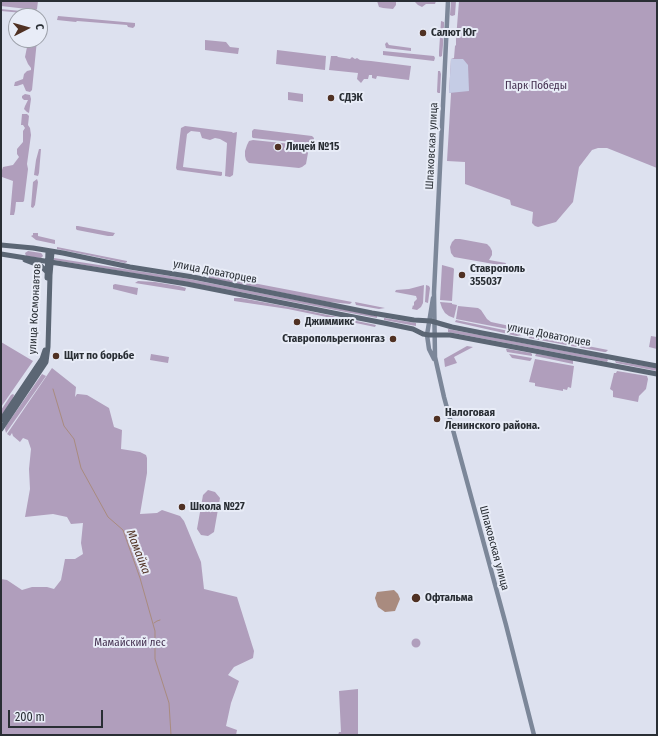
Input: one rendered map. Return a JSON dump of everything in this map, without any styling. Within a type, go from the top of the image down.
[{"type":"main road","name":"Шпаковская улица","points":[[448,1],[434,292],[435,353],[444,396],[534,735]]},
{"type":"main road","name":"улица Доваторцев","points":[[1,245],[50,251],[130,267],[193,277],[379,314],[414,320],[425,320],[482,333],[657,366]]},
{"type":"main road","points":[[49,272],[50,251]]},
{"type":"main road","name":"улица Доваторцев","points":[[1,254],[20,258],[49,260],[59,264],[218,290],[391,324],[413,329],[425,334],[450,335],[657,374]]},
{"type":"main road","points":[[20,258],[41,266],[49,272]]},
{"type":"main road","points":[[49,272],[54,266],[59,264]]},
{"type":"main road","name":"улица Космонавтов","points":[[1,420],[42,359],[45,348],[49,272]]},
{"type":"main road","name":"улица Космонавтов","points":[[1,429],[46,362],[48,347],[49,272]]},
{"type":"main road","name":"Шпаковская улица","points":[[434,292],[425,334],[429,349],[437,366]]},
{"type":"green space","points":[[1,1],[38,1],[37,8],[1,6]]},
{"type":"green space","points":[[377,1],[396,1],[396,5],[393,9],[383,8],[379,7]]},
{"type":"green space","points":[[410,1],[436,1],[435,4],[426,4],[422,7],[415,2]]},
{"type":"green space","points":[[451,1],[456,1],[455,15],[452,16],[450,15]]},
{"type":"green space","name":"Парк Победы","points":[[459,1],[657,1],[657,168],[607,148],[592,150],[579,167],[573,202],[556,222],[538,227],[532,223],[533,212],[511,205],[510,200],[465,184],[465,162],[447,161],[451,94],[449,93],[451,59],[454,58],[456,45]]},
{"type":"green space","points":[[1,9],[8,10],[8,12],[1,11]]},
{"type":"green space","points":[[58,16],[135,23],[135,26],[133,28],[128,27],[127,25],[57,20]]},
{"type":"green space","points":[[441,21],[444,22],[444,26],[442,56],[440,57],[439,52]]},
{"type":"green space","points":[[205,40],[226,42],[230,47],[239,48],[238,54],[205,50]]},
{"type":"green space","points":[[387,42],[389,45],[411,48],[411,51],[386,48],[385,44]]},
{"type":"green space","points":[[27,48],[36,48],[32,90],[30,92],[26,91],[23,84],[14,86],[15,82],[23,79],[24,74],[31,70],[25,57]]},
{"type":"green space","points":[[277,50],[326,56],[325,70],[276,64]]},
{"type":"green space","points":[[383,51],[434,56],[435,58],[434,61],[383,55]]},
{"type":"green space","points":[[331,56],[350,59],[352,57],[360,60],[411,66],[409,80],[377,76],[376,79],[372,78],[372,75],[369,75],[368,79],[364,79],[361,83],[357,79],[358,73],[329,70]]},
{"type":"green space","points":[[438,71],[440,71],[441,74],[440,93],[437,92]]},
{"type":"green space","points":[[288,92],[303,94],[303,102],[288,100]]},
{"type":"green space","points":[[25,94],[30,95],[31,99],[29,113],[24,109],[28,100],[24,100],[22,98]]},
{"type":"green space","points":[[22,114],[27,114],[29,116],[28,125],[31,135],[27,164],[28,169],[24,201],[16,202],[14,215],[10,215],[13,181],[2,177],[2,170],[3,167],[13,165],[19,157],[17,154],[17,149],[23,142],[23,131],[25,128],[21,125]]},
{"type":"green space","points":[[185,126],[233,133],[237,132],[233,175],[230,177],[225,176],[227,143],[215,138],[210,140],[202,138],[200,132],[191,131],[187,134],[183,167],[222,172],[222,175],[177,170],[181,128]]},
{"type":"green space","points":[[254,129],[312,136],[314,138],[313,143],[310,144],[253,138],[252,131]]},
{"type":"green space","points":[[253,140],[301,145],[308,153],[306,164],[299,168],[249,163],[246,160],[245,151],[249,141]]},
{"type":"green space","points":[[39,149],[41,149],[38,176],[34,175]]},
{"type":"green space","points":[[37,179],[38,182],[35,205],[33,208],[31,207],[33,182]]},
{"type":"green space","points":[[76,226],[115,233],[113,236],[108,236],[77,230]]},
{"type":"green space","points":[[33,233],[38,233],[38,236],[55,240],[55,244],[36,240],[31,236]]},
{"type":"green space","points":[[455,239],[487,244],[492,251],[492,255],[489,260],[506,263],[505,266],[454,257],[451,253],[450,247]]},
{"type":"green space","points":[[57,247],[127,262],[125,263],[57,249]]},
{"type":"green space","points":[[28,251],[41,253],[43,256],[41,258],[26,256],[25,253]]},
{"type":"green space","points":[[54,258],[189,279],[377,316],[377,318],[188,282],[54,260]]},
{"type":"green space","points":[[442,265],[454,269],[452,301],[440,300]]},
{"type":"green space","points":[[209,276],[227,278],[352,302],[350,304],[329,302],[209,278]]},
{"type":"green space","points":[[138,281],[155,282],[186,288],[185,291],[135,283]]},
{"type":"green space","points":[[115,284],[138,288],[137,295],[113,289],[113,285]]},
{"type":"green space","points":[[424,285],[423,303],[417,310],[412,309],[414,302],[417,299],[416,296],[395,292],[396,290],[409,289]]},
{"type":"green space","points":[[426,285],[430,288],[428,303],[425,302]]},
{"type":"green space","points":[[234,298],[289,307],[376,325],[375,327],[288,309],[234,301]]},
{"type":"green space","points":[[355,302],[385,308],[379,309],[356,305]]},
{"type":"green space","points":[[440,302],[457,305],[454,318],[445,313]]},
{"type":"green space","points":[[458,306],[478,308],[491,322],[524,329],[523,332],[456,319]]},
{"type":"green space","points":[[384,318],[416,323],[416,326],[384,320]]},
{"type":"green space","points":[[456,320],[523,334],[517,336],[455,322]]},
{"type":"green space","points":[[448,329],[608,360],[607,362],[448,332]]},
{"type":"green space","points":[[526,334],[608,350],[604,352],[529,338]]},
{"type":"green space","points":[[651,336],[657,337],[657,349],[649,347]]},
{"type":"green space","points":[[1,342],[33,361],[1,407]]},
{"type":"green space","points":[[467,346],[473,347],[454,357],[457,363],[445,367],[444,359]]},
{"type":"green space","points":[[506,349],[531,353],[532,356],[507,352]]},
{"type":"green space","points":[[151,354],[169,357],[168,363],[150,360]]},
{"type":"green space","points":[[509,354],[532,358],[530,361],[512,358]]},
{"type":"green space","points":[[536,354],[573,360],[573,364],[535,356]]},
{"type":"green space","points":[[535,359],[574,366],[571,388],[568,387],[567,390],[563,389],[563,391],[535,386],[535,383],[529,382]]},
{"type":"green space","points":[[615,361],[657,368],[657,371],[616,363]]},
{"type":"green space","name":"Мамайский лес","points":[[52,368],[76,387],[75,397],[77,394],[87,395],[109,408],[114,427],[122,430],[121,449],[140,452],[146,455],[147,473],[140,514],[157,513],[162,510],[180,516],[184,521],[201,562],[204,589],[237,597],[254,651],[253,658],[234,667],[228,675],[239,681],[231,703],[226,726],[237,730],[236,735],[1,735],[1,579],[7,580],[22,590],[32,587],[47,587],[54,589],[61,580],[65,559],[75,559],[83,554],[81,543],[83,523],[71,524],[67,517],[53,514],[25,517],[30,489],[29,469],[31,449],[28,440],[23,438],[20,442],[13,436],[12,433],[10,436],[7,434]]},
{"type":"green space","points":[[617,371],[647,376],[648,379],[646,389],[639,396],[638,402],[613,397],[613,391],[610,389],[614,373]]},
{"type":"green space","points":[[42,374],[46,376],[6,433],[6,426]]},
{"type":"green space","points":[[13,394],[11,403],[1,417],[1,410]]},
{"type":"green space","points":[[208,490],[215,492],[220,498],[214,532],[208,536],[201,535],[197,529],[203,495]]},
{"type":"green space","points":[[414,639],[418,639],[420,643],[418,647],[414,647],[412,645],[412,641]]},
{"type":"green space","points":[[358,689],[358,735],[338,735],[339,732],[341,732],[339,691]]},
{"type":"shaded area","points":[[451,59],[463,59],[468,65],[469,91],[449,93]]},
{"type":"shaded area","points":[[394,590],[400,599],[395,611],[385,612],[378,607],[375,598],[377,592]]},
{"type":"waterway","name":"Мамайка","points":[[53,389],[64,426],[74,439],[81,468],[108,517],[123,530],[140,578],[155,631],[155,659],[169,703],[171,735]]},
{"type":"waterway","points":[[154,623],[160,620]]},
{"type":"place","name":"Салют Юг","points":[[423,33]]},
{"type":"place","name":"СДЭК","points":[[331,98]]},
{"type":"place","name":"Лицей №15","points":[[278,147]]},
{"type":"place","name":"Ставрополь 355037","points":[[462,275]]},
{"type":"place","name":"Джиммикс","points":[[297,322]]},
{"type":"place","name":"Ставропольрегионгаз","points":[[393,339]]},
{"type":"place","name":"Щит по борьбе","points":[[56,356]]},
{"type":"place","name":"Налоговая Ленинского района.","points":[[437,419]]},
{"type":"place","name":"Школа №27","points":[[182,507]]},
{"type":"place","name":"Офтальма","points":[[416,598]]}]
